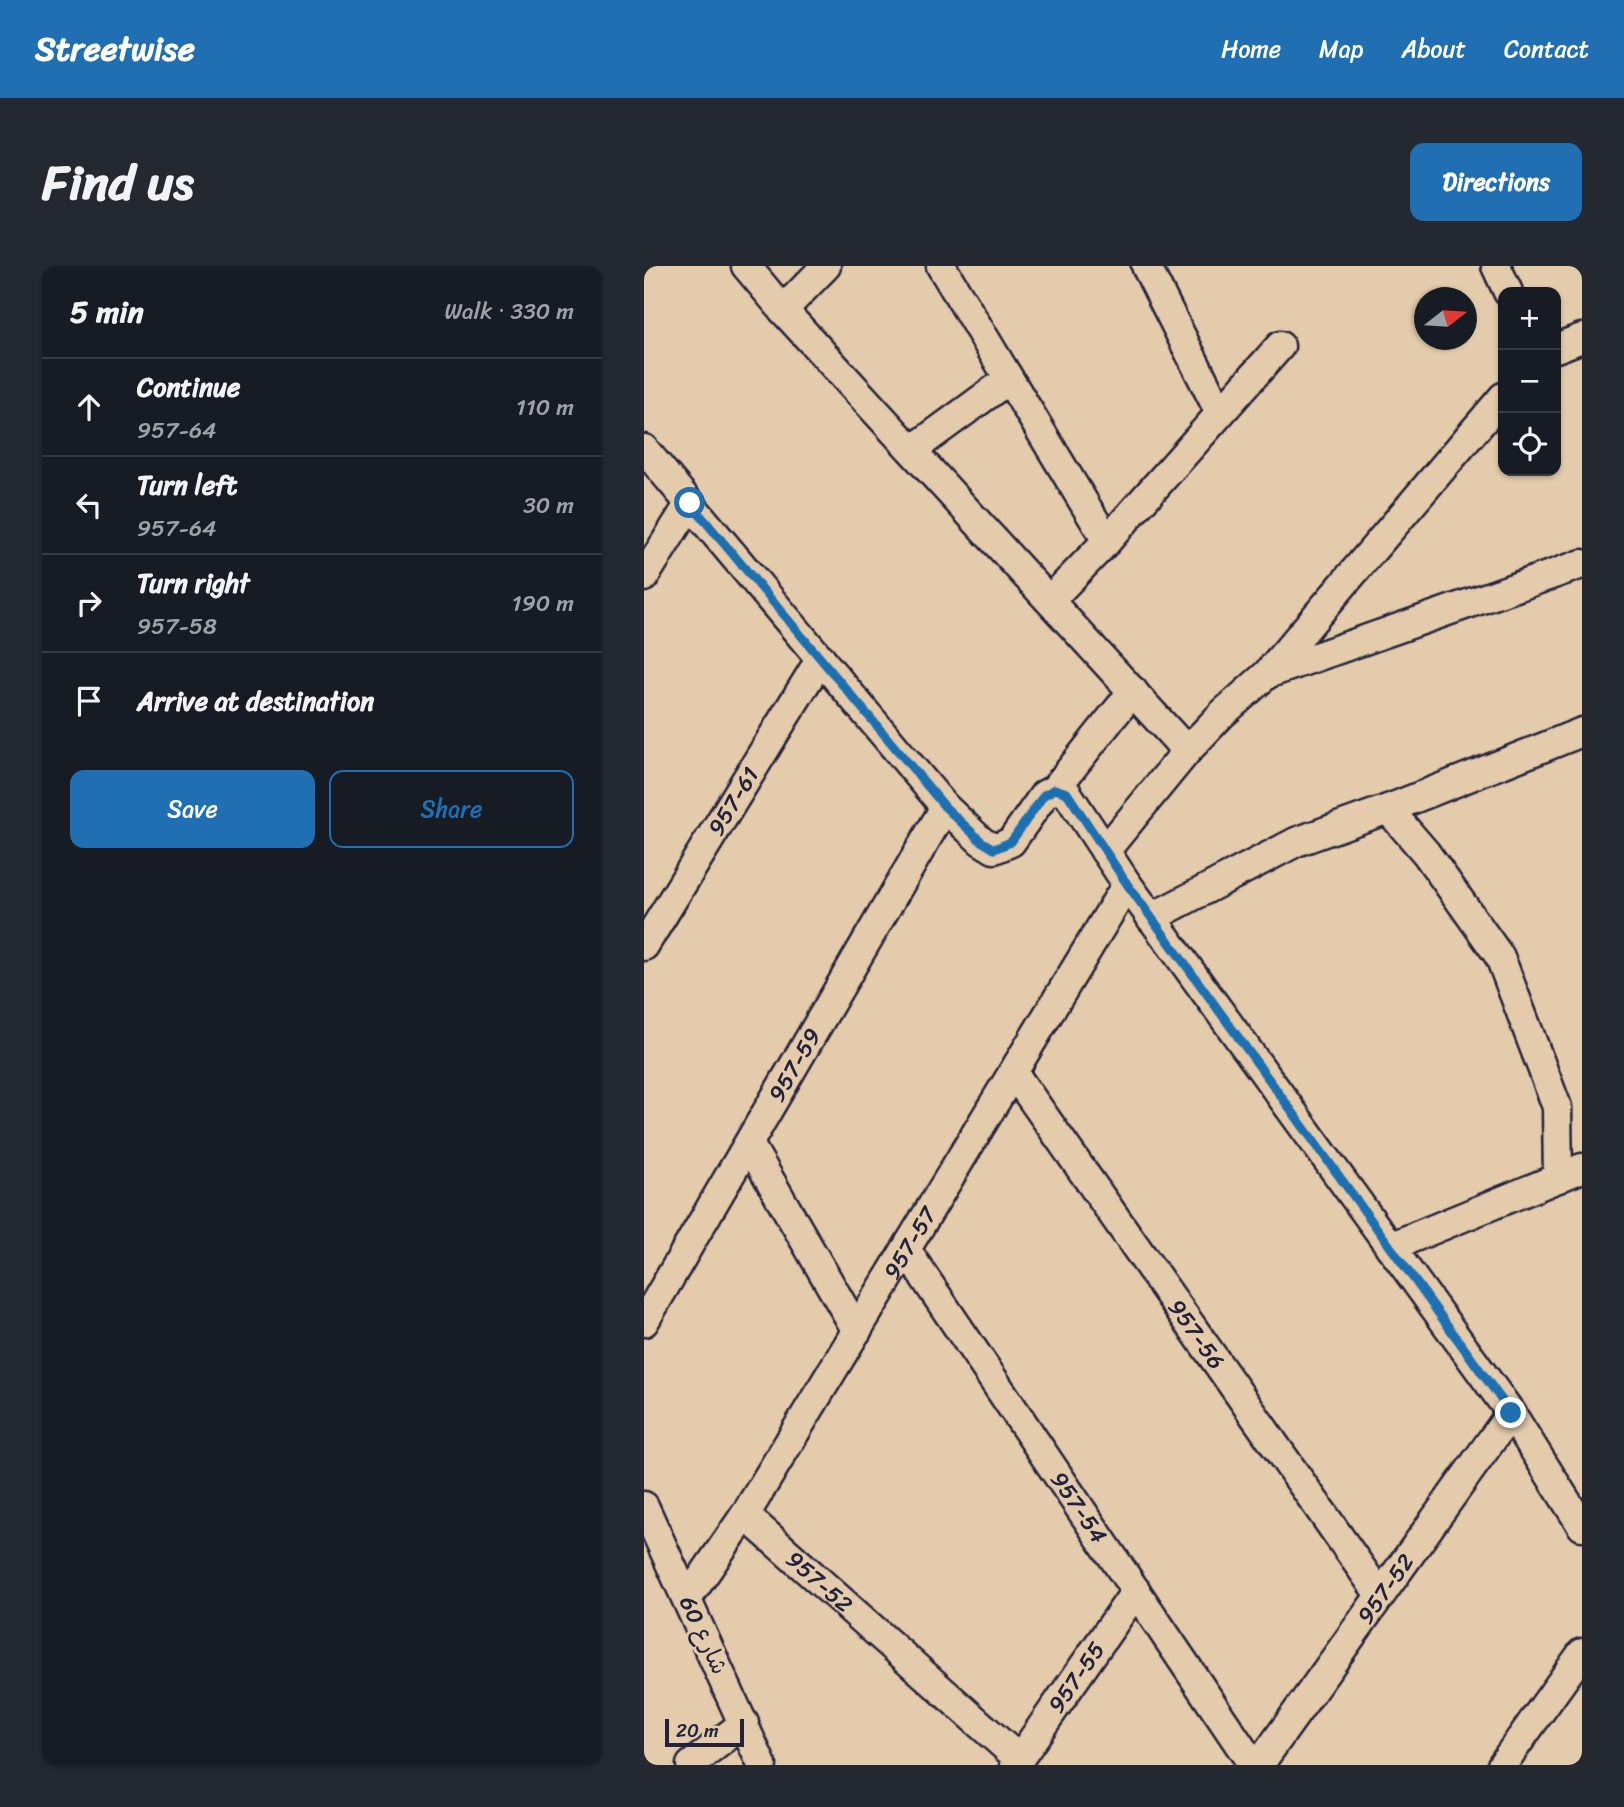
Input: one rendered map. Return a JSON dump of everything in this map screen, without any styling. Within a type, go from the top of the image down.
[{"type":"street","points":[[746,266],[783,310],[1187,751]]},
{"type":"street","points":[[783,310],[827,266]]},
{"type":"street","points":[[941,266],[1107,541]]},
{"type":"street","points":[[1146,266],[1220,413]]},
{"type":"street","points":[[1496,266],[1506,287]]},
{"type":"street","points":[[1561,346],[1582,338]]},
{"type":"street","points":[[1050,600],[1107,541],[1280,346]]},
{"type":"street","points":[[912,450],[1009,379]]},
{"type":"street","points":[[1105,850],[1187,751],[1267,674],[1498,403]]},
{"type":"street","points":[[644,449],[945,807],[981,841],[994,849],[1011,842],[1044,795],[1055,789],[1133,691]]},
{"type":"street","points":[[644,577],[690,503]]},
{"type":"street","points":[[1267,674],[1582,564]]},
{"type":"street","name":"957-61","points":[[644,946],[821,658]]},
{"type":"street","points":[[1152,918],[1296,842],[1388,809],[1582,732]]},
{"type":"street","points":[[1055,789],[1067,793],[1127,884],[1511,1413],[1582,1526]]},
{"type":"street","name":"957-59","points":[[644,1322],[945,807]]},
{"type":"street","points":[[1388,809],[1426,853],[1500,957],[1557,1107],[1570,1173],[1390,1247]]},
{"type":"street","name":"957-57","points":[[687,1599],[745,1515],[1127,884]]},
{"type":"street","name":"957-56","points":[[1013,1072],[1381,1595]]},
{"type":"street","points":[[749,1144],[857,1331]]},
{"type":"street","name":"957-54","points":[[906,1250],[1253,1765]]},
{"type":"street","name":"957-52","points":[[1259,1765],[1511,1413]]},
{"type":"street","name":"شارع 60","points":[[644,1506],[762,1765]]},
{"type":"street","name":"957-52","points":[[745,1515],[1017,1762]]},
{"type":"street","name":"957-55","points":[[1017,1762],[1136,1591]]},
{"type":"street","points":[[1502,1765],[1582,1653]]},
{"type":"street","points":[[691,1765],[744,1723]]},
{"type":"route","points":[[690,503],[945,807],[981,841],[994,849],[1011,842],[1044,795],[1055,789],[1067,793],[1127,884],[1511,1413]]}]
